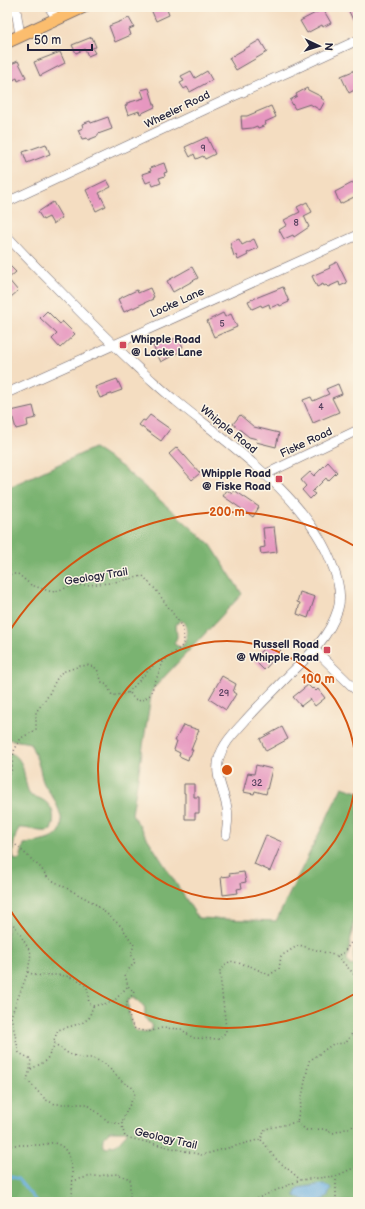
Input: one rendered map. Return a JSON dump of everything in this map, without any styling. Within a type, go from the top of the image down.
[{"type":"main road","points":[[7,42],[83,7]]},
{"type":"street","points":[[16,7],[20,35]]},
{"type":"street","points":[[49,7],[57,19]]},
{"type":"street","name":"Wheeler Road","points":[[7,202],[358,40]]},
{"type":"street","name":"Locke Lane","points":[[7,393],[358,235]]},
{"type":"street","name":"Whipple Road","points":[[7,236],[86,319],[113,344],[174,399],[241,454],[288,496],[311,524],[324,545],[336,576],[339,596],[337,611],[328,631],[314,649],[249,716],[227,741],[220,753],[217,765],[218,775],[228,810],[226,835]]},
{"type":"street","name":"Fiske Road","points":[[264,475],[358,430]]},
{"type":"street","points":[[314,649],[358,692]]},
{"type":"path","name":"Geology Trail","points":[[7,578],[11,574],[18,574],[31,585],[52,592],[73,586],[110,583],[143,576],[156,590],[184,631],[184,641],[182,646],[164,662],[150,695],[141,701],[134,699],[130,693],[126,692],[119,696],[112,695],[107,685],[102,682],[97,669],[90,665],[80,666],[62,672],[51,688],[48,696],[36,712],[36,730],[21,738],[14,751],[11,772],[7,780]]},
{"type":"path","points":[[128,693],[158,661],[164,662]]},
{"type":"path","points":[[7,837],[41,868],[48,878],[94,903],[121,926],[134,945],[131,954],[134,962],[125,974],[128,986],[134,992],[126,1004],[134,1029],[148,1032],[162,1028],[181,1029],[193,1038],[219,1039],[226,1032],[220,971],[230,961],[250,966],[269,975],[279,969],[281,956],[299,945],[337,956],[353,974],[358,983]]},
{"type":"path","points":[[7,920],[15,926],[31,953],[28,972],[11,1016],[19,1053],[31,1059],[27,1080],[46,1100],[55,1104],[86,1104],[108,1122],[122,1124]]},
{"type":"path","points":[[337,956],[343,953],[358,934]]},
{"type":"path","points":[[28,972],[36,976],[52,975],[77,979],[83,982],[88,989],[89,1004],[93,1006]]},
{"type":"path","points":[[93,1006],[113,1002],[128,986]]},
{"type":"path","points":[[30,1069],[46,1061],[55,1044],[54,1040],[58,1030],[82,1024],[89,1018],[93,1006]]},
{"type":"path","points":[[7,1017],[11,1016]]},
{"type":"path","points":[[358,1024],[346,1043],[333,1044],[310,1061],[297,1122],[306,1130],[324,1129],[333,1133],[352,1127],[358,1120]]},
{"type":"path","name":"Geology Trail","points":[[55,1044],[69,1054],[83,1058],[92,1058],[104,1063],[123,1082],[133,1088],[135,1093],[122,1124],[125,1137],[202,1155],[261,1139],[265,1129],[297,1122]]},
{"type":"path","points":[[261,1139],[267,1144],[271,1153],[300,1180]]},
{"type":"path","points":[[7,1145],[41,1145],[54,1143],[64,1148],[69,1155],[71,1164],[72,1202]]},
{"type":"path","points":[[249,1202],[300,1180],[336,1176],[358,1166]]},
{"type":"path","points":[[72,1181],[87,1177],[117,1174],[130,1179],[131,1202]]},
{"type":"path","points":[[336,1176],[336,1202]]},
{"type":"green space","points":[[94,448],[122,467],[211,545],[242,594],[152,690],[132,814],[198,918],[276,921],[342,787],[358,792],[358,914],[355,915],[347,960],[350,966],[355,964],[354,952],[358,941],[358,1202],[317,1202],[323,1200],[304,1201],[313,1202],[7,1202],[7,752],[19,759],[22,764],[26,784],[31,796],[43,800],[48,804],[54,818],[51,830],[39,831],[19,828],[14,843],[14,859],[20,859],[24,844],[45,840],[58,834],[62,821],[54,799],[43,782],[40,768],[30,743],[7,739],[7,488]],"holes":[[[180,620],[185,623],[187,633],[185,642],[181,648],[174,644],[177,637],[176,625]],[[135,996],[135,999],[145,1008],[145,1016],[152,1026],[152,1030],[143,1032],[136,1031],[133,1028],[129,1016],[128,999],[132,999]],[[110,1131],[126,1131],[127,1133],[118,1143],[114,1146],[110,1145],[108,1148],[104,1147],[105,1136]]]},
{"type":"water","points":[[323,1184],[331,1188],[329,1194],[321,1201],[311,1202],[295,1196],[298,1188]]},
{"type":"building","points":[[150,7],[166,7],[169,15],[156,21]]},
{"type":"building","points":[[347,7],[358,7],[358,17],[353,20]]},
{"type":"building","points":[[323,9],[331,23],[323,27],[322,25],[307,33],[300,21]]},
{"type":"building","points":[[129,18],[134,27],[129,29],[131,35],[115,42],[109,26]]},
{"type":"building","points":[[92,37],[96,47],[92,48],[95,53],[88,56],[85,49],[76,53],[72,45]]},
{"type":"building","points":[[260,40],[267,52],[236,70],[229,58]]},
{"type":"building","points":[[60,52],[65,63],[40,76],[34,62]]},
{"type":"building","points":[[18,61],[26,77],[18,81],[17,78],[7,83],[7,66]]},
{"type":"building","points":[[358,69],[358,88],[349,93],[341,76]]},
{"type":"building","points":[[191,71],[195,78],[207,71],[212,80],[190,92],[187,87],[184,89],[180,83],[184,81],[181,76]]},
{"type":"building","points":[[149,88],[155,107],[140,114],[139,111],[128,115],[125,106],[127,103],[144,98],[141,90]]},
{"type":"building","points":[[307,88],[308,90],[322,97],[321,98],[325,101],[320,110],[310,104],[295,109],[290,100],[297,96],[296,94]]},
{"type":"building","points":[[271,106],[276,117],[265,122],[266,125],[258,128],[257,126],[242,129],[241,116],[247,116]]},
{"type":"building","points":[[108,117],[112,129],[98,134],[98,136],[88,140],[87,138],[82,139],[78,130],[83,128],[82,124],[90,121],[91,123]]},
{"type":"building","points":[[207,137],[215,154],[205,159],[203,156],[196,159],[194,154],[190,157],[185,147]]},
{"type":"building","points":[[46,144],[50,154],[27,163],[23,152]]},
{"type":"building","points":[[164,163],[167,172],[164,173],[165,176],[159,178],[161,183],[153,186],[151,181],[146,183],[142,174],[151,171],[150,168]]},
{"type":"building","points":[[107,180],[111,187],[99,193],[106,206],[96,211],[86,190]]},
{"type":"building","points":[[358,180],[358,195],[340,204],[335,192]]},
{"type":"building","points":[[53,202],[62,218],[53,224],[49,217],[43,220],[38,212]]},
{"type":"building","points":[[307,202],[312,212],[304,216],[309,227],[294,237],[293,235],[284,239],[279,230],[287,225],[284,220],[300,212],[297,207]]},
{"type":"building","points":[[239,239],[242,245],[254,239],[258,248],[247,253],[248,255],[238,260],[236,255],[234,256],[230,243]]},
{"type":"building","points":[[337,262],[347,283],[340,286],[339,282],[328,287],[326,285],[324,286],[323,284],[317,287],[312,276],[330,268],[329,266]]},
{"type":"building","points":[[7,263],[16,272],[8,279],[18,291],[11,297],[7,293]]},
{"type":"building","points":[[192,267],[198,278],[173,292],[167,281]]},
{"type":"building","points":[[283,287],[289,302],[270,308],[269,304],[262,307],[261,305],[252,309],[248,301]]},
{"type":"building","points":[[150,288],[154,297],[152,298],[153,299],[124,312],[118,299],[137,290],[138,293]]},
{"type":"building","points":[[47,311],[60,324],[62,321],[75,334],[60,348],[52,339],[57,334],[40,318]]},
{"type":"building","points":[[223,313],[225,317],[231,314],[237,327],[214,337],[207,321]]},
{"type":"building","points":[[178,337],[183,347],[178,349],[179,352],[161,362],[153,346],[164,341],[165,343]]},
{"type":"building","points":[[117,379],[122,390],[100,398],[95,387]]},
{"type":"building","points":[[338,384],[342,394],[332,398],[339,412],[313,423],[303,400],[311,397],[313,401],[329,394],[326,389]]},
{"type":"building","points":[[33,406],[36,418],[27,420],[28,426],[16,429],[11,411]]},
{"type":"building","points":[[150,415],[170,429],[161,441],[139,425]]},
{"type":"building","points":[[240,415],[254,427],[279,433],[276,447],[256,442],[257,439],[249,437],[233,424]]},
{"type":"building","points":[[177,447],[200,473],[192,480],[169,454]]},
{"type":"building","points":[[328,462],[337,472],[328,481],[326,478],[312,492],[315,494],[310,499],[302,490],[306,486],[301,480],[310,472],[314,476]]},
{"type":"building","points":[[227,490],[232,494],[234,490],[259,507],[253,517],[223,496]]},
{"type":"building","points":[[274,527],[277,552],[261,554],[260,548],[265,547],[263,528]]},
{"type":"building","points":[[300,592],[315,597],[308,618],[297,614],[300,603],[297,602]]},
{"type":"building","points":[[272,640],[281,650],[264,670],[253,659]]},
{"type":"building","points":[[222,676],[236,684],[233,692],[236,694],[226,710],[209,699]]},
{"type":"building","points":[[308,685],[316,691],[318,689],[325,698],[315,706],[310,699],[301,706],[293,697]]},
{"type":"building","points":[[183,725],[199,730],[191,750],[193,750],[188,760],[179,756],[180,753],[174,750],[177,741],[175,741]]},
{"type":"building","points":[[282,727],[288,739],[266,751],[260,739]]},
{"type":"building","points":[[256,765],[272,769],[266,794],[255,791],[254,794],[243,792],[248,773],[254,774]]},
{"type":"building","points":[[184,784],[194,784],[194,797],[199,797],[199,813],[195,813],[195,819],[185,819]]},
{"type":"building","points":[[266,835],[282,842],[270,871],[254,864]]},
{"type":"building","points":[[244,872],[246,882],[241,883],[242,888],[237,889],[238,893],[223,895],[221,877],[230,876],[229,874]]},
{"type":"waterway","points":[[7,1175],[18,1179],[37,1202]]},
{"type":"place","name":"Whipple Road @ Locke Lane","points":[[123,345]]},
{"type":"place","name":"Whipple Road @ Fiske Road","points":[[279,479]]},
{"type":"place","name":"Russell Road @ Whipple Road","points":[[327,650]]}]
